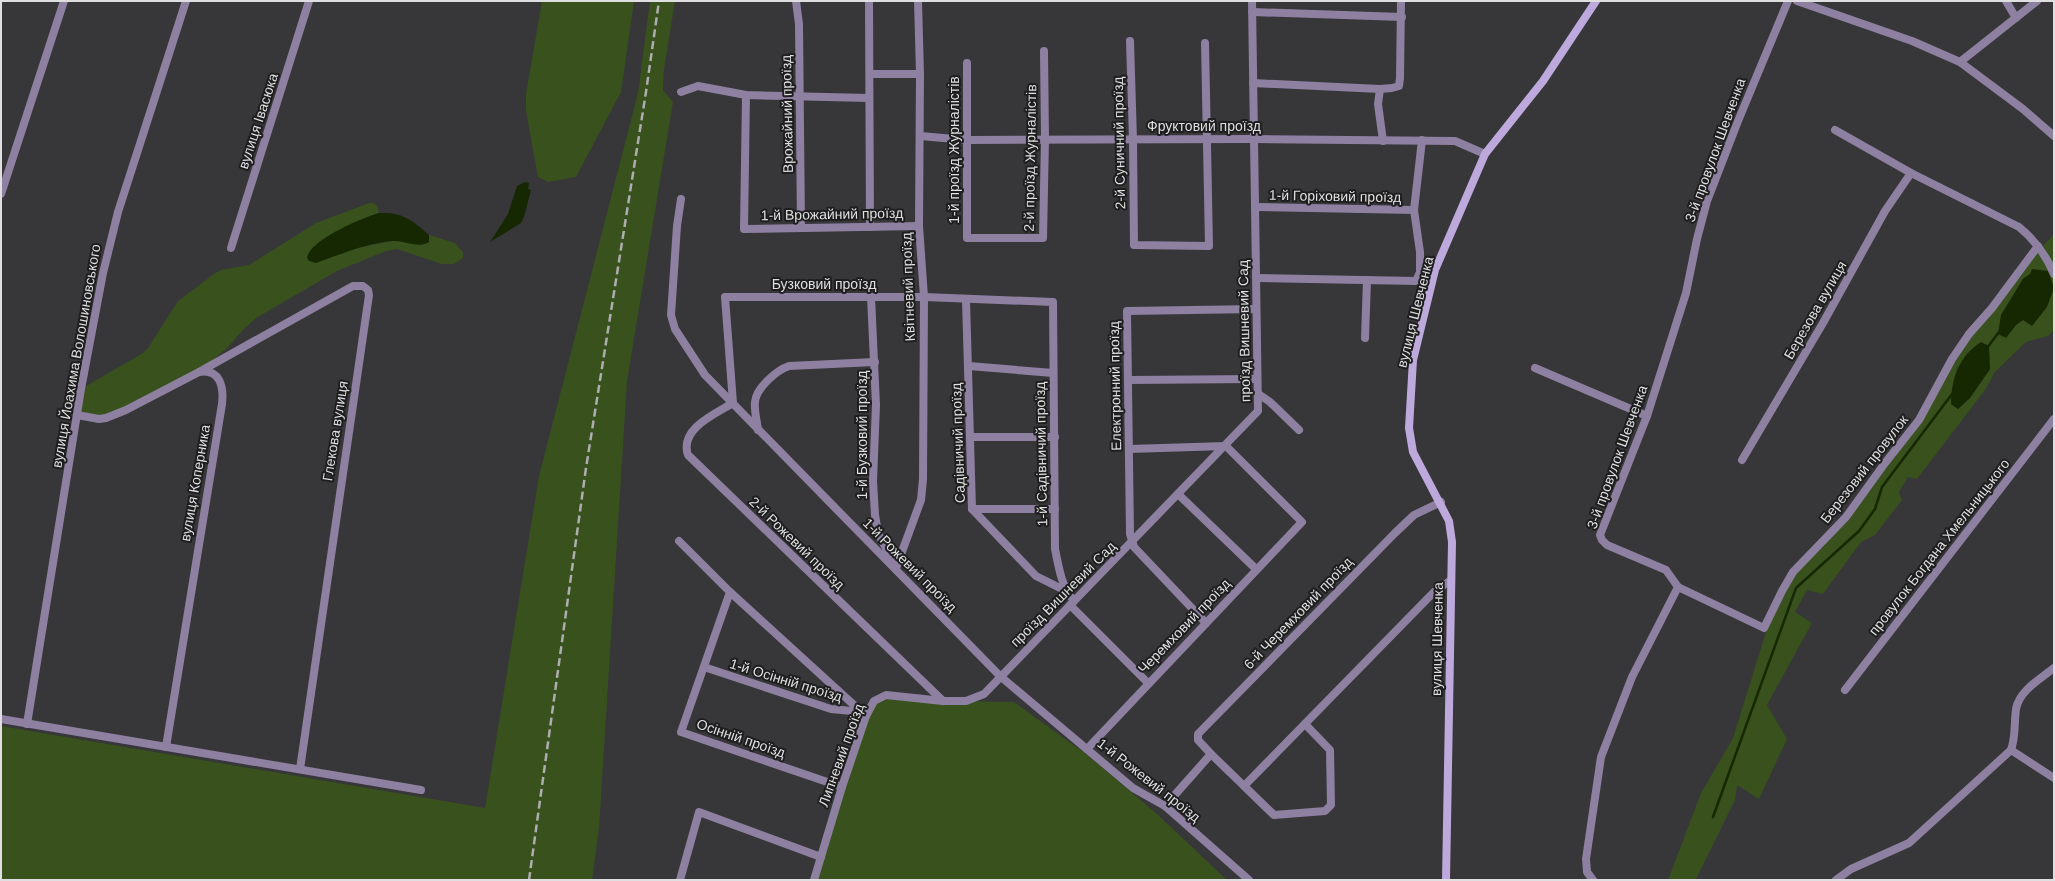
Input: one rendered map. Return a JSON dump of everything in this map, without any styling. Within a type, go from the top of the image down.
[{"type":"street","points":[[1,194],[64,1]]},
{"type":"street","name":"вулиця Йоахима Волошиновського","points":[[27,724],[77,415],[110,241],[186,1]]},
{"type":"street","name":"вулиця Івасюка","points":[[231,248],[309,1]]},
{"type":"street","name":"Врожайний проїзд","points":[[796,1],[799,24],[801,228]]},
{"type":"street","points":[[869,1],[870,227]]},
{"type":"street","name":"Квітневий проїзд","points":[[896,568],[921,500],[923,479],[924,297],[919,226],[920,74],[918,1]]},
{"type":"street","name":"проїзд Вишневий Сад","points":[[1000,676],[1226,446],[1258,411],[1256,379],[1257,278],[1252,1]]},
{"type":"street","points":[[1253,83],[1380,90],[1399,86],[1402,1]]},
{"type":"street","name":"вулиця Шевченка","points":[[1446,880],[1452,542],[1449,521],[1441,502],[1413,452],[1409,428],[1413,360],[1435,270],[1485,154],[1543,81],[1596,1]]},
{"type":"street","name":"3-й провулок Шевченка","points":[[1678,587],[1666,570],[1607,546],[1600,535],[1647,416],[1686,293],[1697,239],[1707,202],[1738,121],[1788,1]]},
{"type":"street","points":[[1797,1],[1912,41],[1960,62],[2023,109],[2054,136]]},
{"type":"street","points":[[2006,1],[2016,18]]},
{"type":"street","points":[[1960,62],[2037,1]]},
{"type":"street","points":[[1252,12],[1402,17]]},
{"type":"street","name":"2-й Суничний проїзд","points":[[1130,41],[1134,245],[1209,246],[1207,140]]},
{"type":"street","points":[[1205,43],[1207,140]]},
{"type":"street","name":"2-й проїзд Журналістів","points":[[967,238],[1044,238],[1044,51]]},
{"type":"street","name":"1-й проїзд Журналістів","points":[[966,63],[967,238]]},
{"type":"street","points":[[870,74],[920,74]]},
{"type":"street","points":[[681,92],[698,86],[746,96],[869,98]]},
{"type":"street","points":[[1380,90],[1378,104],[1383,141]]},
{"type":"street","name":"1-й Врожайний проїзд","points":[[746,96],[744,229],[919,226]]},
{"type":"street","points":[[1835,130],[1911,172],[2019,227],[2030,236],[2038,246],[2054,274]]},
{"type":"street","name":"Фруктовий проїзд","points":[[920,136],[966,140],[1207,140],[1255,138],[1455,141],[1485,154]]},
{"type":"street","points":[[1257,278],[1416,281],[1420,272],[1420,259],[1414,210],[1422,140]]},
{"type":"street","name":"Березова вулиця","points":[[1742,460],[1823,324],[1885,211],[1911,172]]},
{"type":"street","name":"1-й Рожевий проїзд","points":[[681,199],[671,300],[672,322],[705,375],[896,568],[1000,676],[1133,788],[1165,806],[1249,880]]},
{"type":"street","name":"1-й Горіховий проїзд","points":[[1256,208],[1414,210]]},
{"type":"street","name":"Березовий провулок","points":[[1678,587],[1764,628],[1793,572],[1846,517],[1885,463],[1919,420],[1952,359],[1969,334],[1992,308],[2038,246]]},
{"type":"street","points":[[1364,338],[1367,280]]},
{"type":"street","name":"Глекова вулиця","points":[[199,372],[353,286],[363,286],[368,290],[368,302],[300,768]]},
{"type":"street","name":"Бузковий проїзд","points":[[732,403],[725,297],[924,297],[966,300],[1053,302]]},
{"type":"street","name":"1-й Бузковий проїзд","points":[[871,297],[876,405],[873,481],[874,515],[878,533],[896,568]]},
{"type":"street","name":"Садівничий проїзд","points":[[966,300],[972,509],[1036,576],[1066,591]]},
{"type":"street","name":"1-й Садівничий проїзд","points":[[1053,302],[1055,549],[1066,591],[1072,603],[1148,683]]},
{"type":"street","name":"Електронний проїзд","points":[[1132,542],[1130,534],[1127,311],[1256,309]]},
{"type":"street","points":[[758,430],[755,400],[759,390],[780,369],[789,366],[875,362]]},
{"type":"street","points":[[969,366],[1053,373]]},
{"type":"street","points":[[1535,368],[1647,416]]},
{"type":"street","name":"вулиця Коперника","points":[[166,747],[223,395],[222,386],[216,376],[208,371],[199,372]]},
{"type":"street","points":[[77,415],[99,419],[106,418],[126,410],[199,372]]},
{"type":"street","points":[[1128,380],[1256,379]]},
{"type":"street","points":[[1257,394],[1270,402],[1299,430]]},
{"type":"street","name":"2-й Рожевий проїзд","points":[[732,403],[703,422],[694,430],[686,444],[688,455],[942,701]]},
{"type":"street","name":"провулок Богдана Хмельницького","points":[[1845,690],[2054,419]]},
{"type":"street","points":[[970,437],[1055,437]]},
{"type":"street","points":[[1129,449],[1226,446]]},
{"type":"street","name":"Черемховий проїзд","points":[[1087,749],[1302,522],[1226,446]]},
{"type":"street","points":[[1179,494],[1256,569]]},
{"type":"street","name":"6-й Черемховий проїзд","points":[[1305,724],[1330,750],[1331,805],[1329,809],[1325,811],[1274,815],[1198,740],[1198,734],[1395,533],[1414,515],[1441,502]]},
{"type":"street","points":[[972,509],[1055,509]]},
{"type":"street","points":[[679,541],[730,592],[864,714]]},
{"type":"street","points":[[1132,542],[1134,547],[1206,623]]},
{"type":"street","points":[[1244,786],[1434,592],[1451,580]]},
{"type":"street","points":[[1593,880],[1587,872],[1586,859],[1601,757],[1632,677],[1678,587]]},
{"type":"street","name":"Осінній проїзд","points":[[730,592],[681,732],[842,787]]},
{"type":"street","name":"1-й Осінній проїзд","points":[[704,668],[831,709],[864,714]]},
{"type":"street","points":[[1836,880],[1851,869],[1909,842],[2011,750],[2015,740],[2016,709],[2021,696],[2054,668]]},
{"type":"street","name":"Липневий проїзд","points":[[814,880],[864,714],[872,704],[883,696],[942,701],[978,698],[987,692],[1000,676]]},
{"type":"street","points":[[1,719],[300,768],[421,790]]},
{"type":"street","points":[[2011,750],[2054,778]]},
{"type":"street","points":[[1165,806],[1211,754]]},
{"type":"street","points":[[680,880],[699,812],[822,857]]},
{"type":"shaded area","points":[[542,1],[634,1],[621,92],[576,177],[548,182],[538,177],[526,111],[526,94]]},
{"type":"shaded area","points":[[650,1],[675,1],[664,70],[663,90],[673,102],[627,381],[599,828],[592,880],[1,880],[1,726],[485,808],[539,476],[638,93]]},
{"type":"shaded area","points":[[525,182],[529,183],[528,189],[531,190],[521,223],[490,242],[508,214],[517,186]]},
{"type":"shaded area","points":[[369,203],[374,203],[377,206],[379,213],[356,222],[317,244],[362,247],[400,240],[421,245],[429,242],[429,235],[455,243],[463,252],[463,258],[454,264],[442,264],[397,249],[386,251],[337,271],[256,318],[228,347],[199,372],[106,418],[77,415],[81,389],[143,353],[148,348],[178,301],[214,274],[221,270],[249,265],[316,223]]},
{"type":"shaded area","points":[[379,213],[395,214],[407,218],[429,235],[429,242],[421,245],[397,241],[383,242],[354,249],[316,263],[309,261],[307,258],[310,251],[326,237],[349,225]]},
{"type":"shaded area","points":[[2054,234],[2054,330],[2048,336],[2026,342],[1995,372],[1985,390],[1917,479],[1908,477],[1899,492],[1902,500],[1875,535],[1861,542],[1823,594],[1807,590],[1795,612],[1812,623],[1767,705],[1787,739],[1759,799],[1737,785],[1735,800],[1697,877],[1694,880],[1668,880],[1701,793],[1733,738],[1767,629],[1794,574],[1848,519],[1921,421],[1954,360],[2022,269]],"holes":[[[2030,274],[2023,320],[2016,325],[2001,315],[2023,279]],[[1957,367],[1990,369],[1970,398],[1958,409],[1951,404]]]},
{"type":"shaded area","points":[[2032,269],[2048,271],[2054,288],[2047,307],[2032,326],[2023,320],[2016,325],[2006,338],[1998,334],[2001,315],[2023,279],[2030,274]]},
{"type":"shaded area","points":[[1981,342],[1989,346],[1990,369],[1970,398],[1958,409],[1951,404],[1951,395],[1955,377],[1967,354]]},
{"type":"shaded area","points":[[880,697],[943,701],[1014,702],[1086,754],[1156,813],[1227,880],[814,880],[866,716]]},
{"type":"waterway","points":[[1987,348],[1999,332]]},
{"type":"waterway","points":[[1713,817],[1796,588],[1859,531],[1875,509],[1882,487],[1952,394]]},
{"type":"railway","points":[[529,880],[586,468],[646,92],[659,1]]}]
